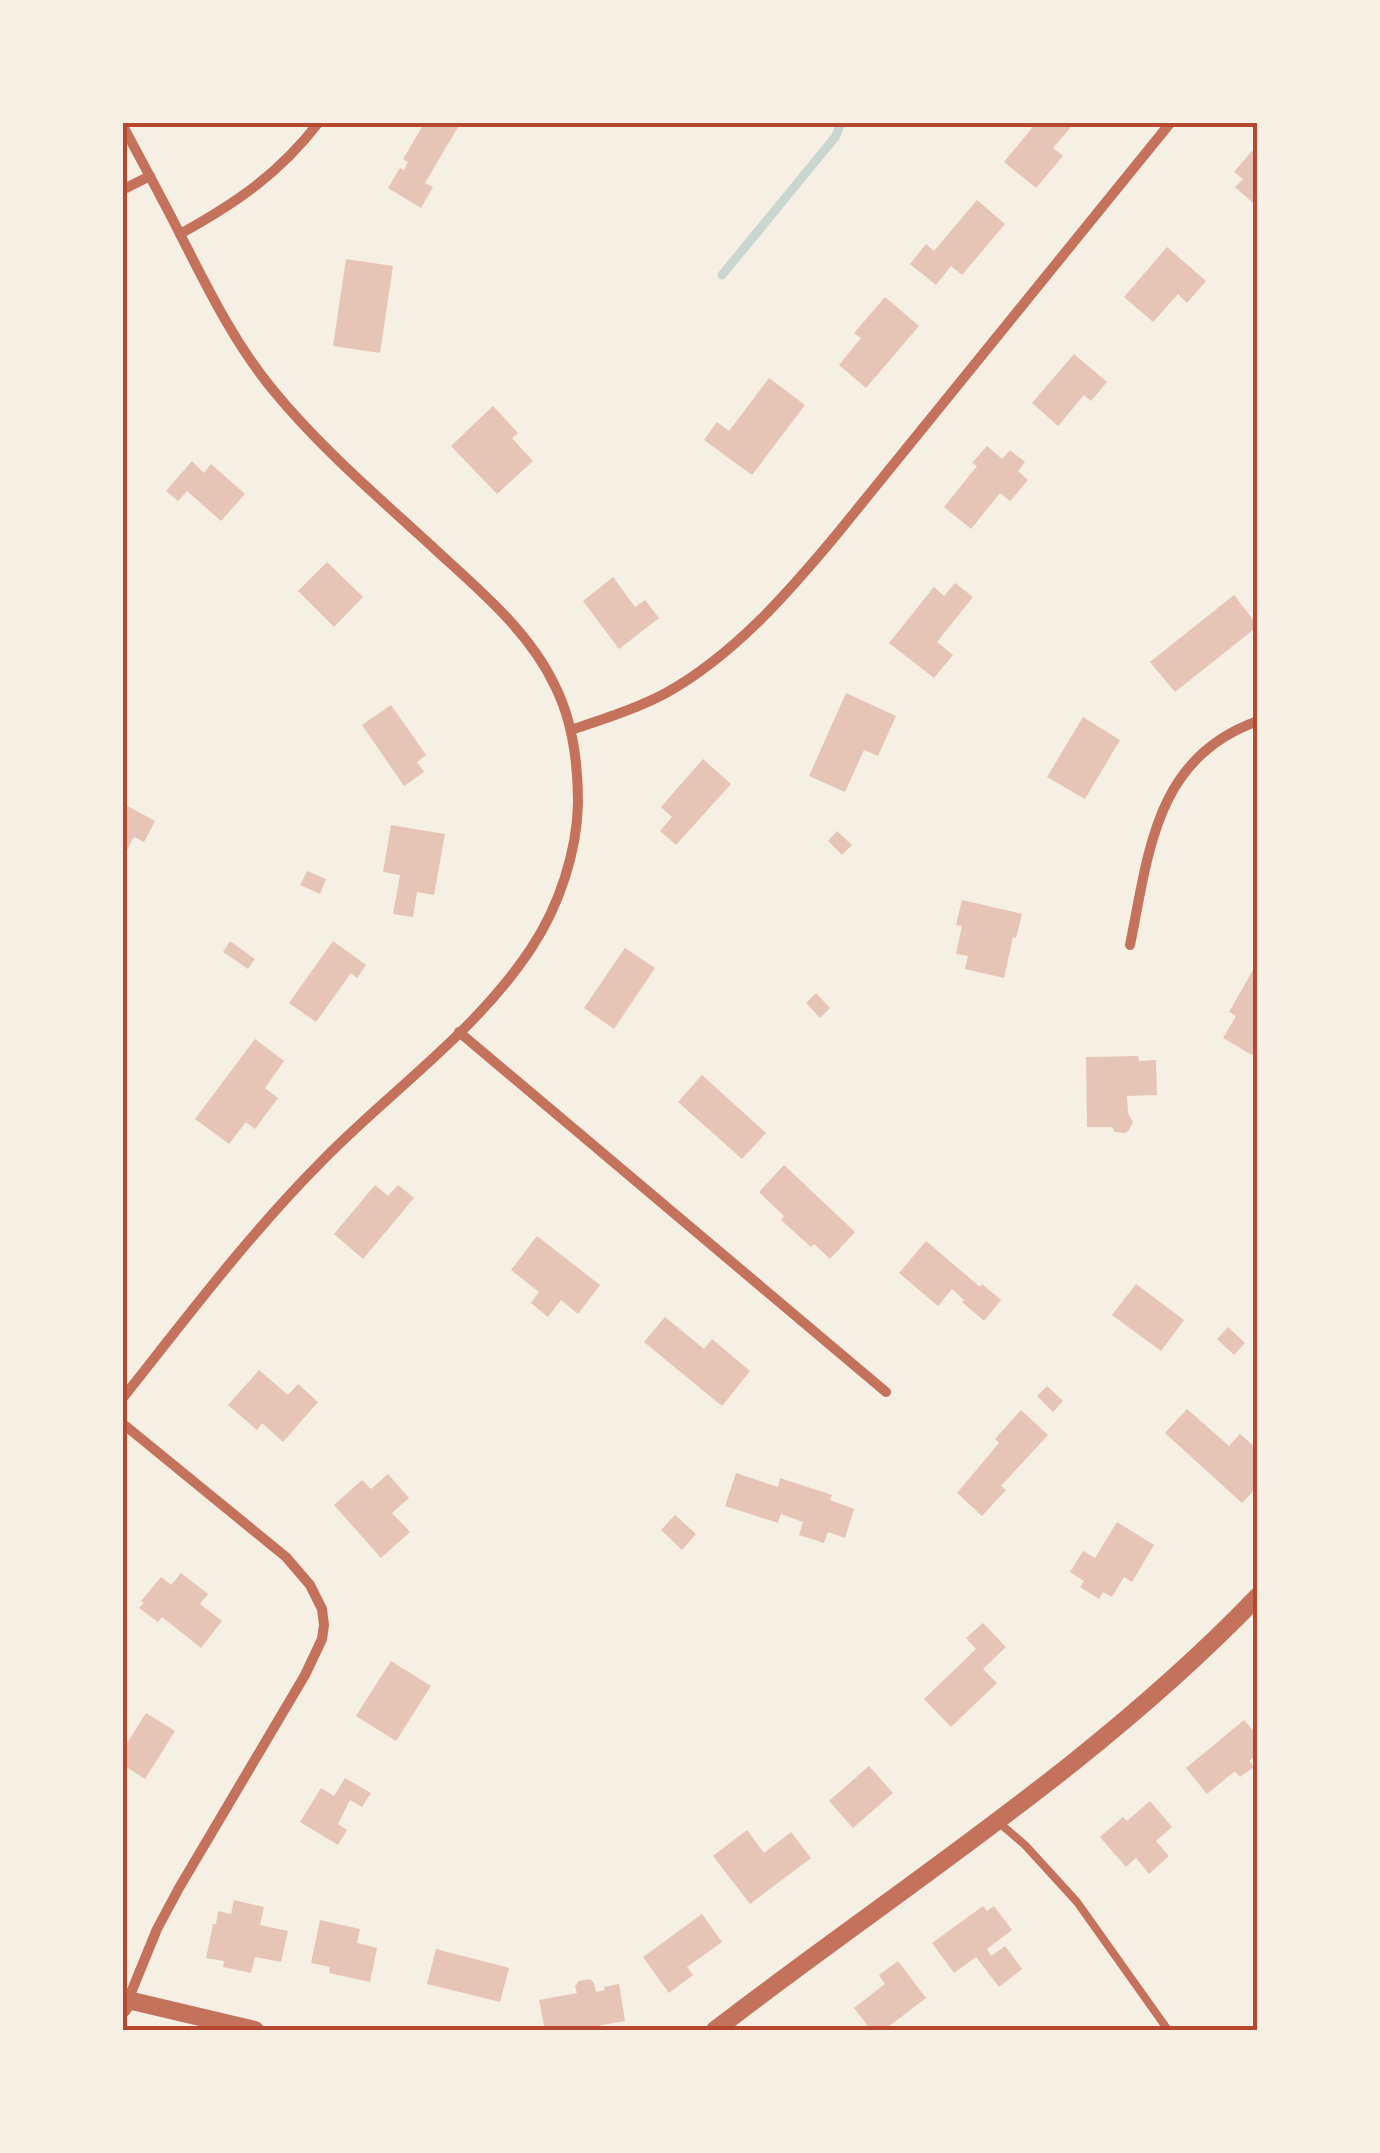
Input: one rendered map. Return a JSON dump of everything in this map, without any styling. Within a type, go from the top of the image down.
[{"type":"street","points":[[180,234],[252,191],[282,166],[319,122]]},
{"type":"street","points":[[571,730],[666,693],[699,672],[758,621],[838,534],[1171,122]]},
{"type":"street","points":[[122,124],[230,330],[272,388],[301,422],[478,589],[530,646],[556,686],[571,730],[578,776],[571,853],[562,884],[534,945],[509,979],[459,1032],[359,1124],[280,1206],[122,1400]]},
{"type":"street","points":[[122,190],[150,176]]},
{"type":"street","points":[[1130,945],[1158,820],[1174,786],[1198,755],[1217,741],[1258,722]]},
{"type":"street","points":[[459,1032],[886,1392]]},
{"type":"street","points":[[122,1423],[286,1557],[317,1597],[324,1625],[305,1675],[179,1888],[124,2002],[255,2030]]},
{"type":"street","points":[[714,2030],[997,1821],[1143,1705],[1258,1596]]},
{"type":"lane","points":[[997,1821],[1026,1845],[1076,1902],[1168,2030]]},
{"type":"building","points":[[425,122],[451,122],[458,127],[425,183],[433,187],[421,208],[388,188],[400,168],[404,170],[408,162],[403,159]]},
{"type":"building","points":[[1025,122],[1065,122],[1071,127],[1053,148],[1063,156],[1036,188],[1004,162],[1032,128]]},
{"type":"building","points":[[1258,144],[1258,198],[1253,203],[1235,187],[1243,179],[1234,172]]},
{"type":"building","points":[[977,200],[1005,224],[962,275],[951,266],[936,285],[910,264],[926,244],[934,251]]},
{"type":"building","points":[[1167,247],[1206,281],[1187,303],[1178,294],[1153,322],[1124,297]]},
{"type":"building","points":[[346,259],[393,266],[380,353],[333,346]]},
{"type":"building","points":[[885,297],[919,326],[866,388],[839,365],[861,338],[854,333]]},
{"type":"building","points":[[1074,354],[1107,382],[1091,401],[1084,395],[1058,426],[1032,403]]},
{"type":"building","points":[[769,378],[805,405],[752,475],[704,440],[717,422],[729,431]]},
{"type":"building","points":[[493,406],[518,433],[512,438],[533,461],[497,494],[451,446]]},
{"type":"building","points":[[987,446],[1002,459],[1010,450],[1025,462],[1018,471],[1028,480],[1010,501],[1000,493],[971,529],[944,507],[977,466],[972,463]]},
{"type":"building","points":[[192,461],[204,473],[211,464],[245,494],[221,521],[187,491],[178,501],[166,491]]},
{"type":"building","points":[[327,562],[363,597],[334,627],[298,591]]},
{"type":"building","points":[[613,577],[635,607],[645,600],[659,618],[619,649],[583,601]]},
{"type":"building","points":[[955,583],[973,597],[937,642],[953,655],[934,678],[889,643],[934,587],[944,596]]},
{"type":"building","points":[[1234,595],[1258,626],[1175,692],[1150,662]]},
{"type":"building","points":[[846,693],[896,716],[878,756],[864,750],[845,792],[809,776]]},
{"type":"building","points":[[391,705],[426,755],[417,762],[424,772],[404,786],[362,725]]},
{"type":"building","points":[[1083,717],[1120,740],[1085,799],[1047,777]]},
{"type":"building","points":[[703,759],[731,784],[676,845],[660,831],[672,817],[661,807]]},
{"type":"building","points":[[122,803],[155,821],[144,842],[134,837],[122,859]]},
{"type":"building","points":[[391,825],[445,834],[434,895],[417,892],[413,917],[393,914],[400,875],[383,872]]},
{"type":"building","points":[[837,831],[852,845],[842,855],[828,841]]},
{"type":"building","points":[[307,871],[326,879],[320,894],[300,885]]},
{"type":"building","points":[[962,900],[1022,914],[1004,978],[965,969],[968,956],[956,954],[962,926],[956,925]]},
{"type":"building","points":[[230,941],[255,959],[248,969],[223,952]]},
{"type":"building","points":[[333,941],[366,965],[357,978],[351,973],[316,1022],[289,1003]]},
{"type":"building","points":[[625,948],[655,968],[614,1029],[584,1008]]},
{"type":"building","points":[[1253,970],[1258,972],[1258,1045],[1252,1055],[1223,1038],[1236,1016],[1229,1012]]},
{"type":"building","points":[[816,993],[830,1008],[820,1018],[806,1003]]},
{"type":"building","points":[[255,1039],[284,1061],[265,1088],[278,1098],[255,1129],[246,1122],[229,1144],[195,1119]]},
{"type":"building","points":[[1138,1056],[1139,1061],[1156,1060],[1157,1095],[1127,1096],[1133,1122],[1125,1133],[1115,1132],[1112,1127],[1087,1127],[1086,1057]]},
{"type":"building","points":[[702,1075],[766,1133],[742,1159],[678,1102]]},
{"type":"building","points":[[784,1165],[855,1232],[830,1259],[781,1220],[784,1216],[759,1192]]},
{"type":"building","points":[[375,1185],[388,1196],[398,1185],[414,1198],[363,1259],[334,1234]]},
{"type":"building","points":[[537,1236],[600,1285],[578,1314],[561,1300],[548,1317],[531,1303],[539,1292],[511,1270]]},
{"type":"building","points":[[926,1241],[1001,1300],[984,1321],[952,1289],[938,1306],[899,1273]]},
{"type":"building","points":[[1136,1284],[1184,1320],[1161,1351],[1112,1315]]},
{"type":"building","points":[[665,1317],[704,1349],[712,1339],[750,1371],[722,1406],[644,1342]]},
{"type":"building","points":[[1228,1327],[1245,1343],[1234,1355],[1217,1339]]},
{"type":"building","points":[[259,1370],[288,1395],[298,1384],[318,1402],[283,1442],[262,1423],[257,1430],[228,1405]]},
{"type":"building","points":[[1047,1386],[1063,1401],[1053,1412],[1037,1396]]},
{"type":"building","points":[[1187,1409],[1229,1446],[1240,1434],[1258,1450],[1258,1486],[1242,1503],[1165,1433]]},
{"type":"building","points":[[1021,1410],[1048,1435],[1001,1486],[1006,1490],[982,1516],[957,1493]]},
{"type":"building","points":[[736,1473],[778,1487],[780,1478],[832,1495],[830,1500],[854,1509],[845,1538],[828,1532],[824,1543],[799,1535],[803,1522],[781,1514],[778,1523],[725,1506]]},
{"type":"building","points":[[388,1474],[409,1498],[392,1513],[410,1532],[381,1558],[334,1505],[362,1480],[371,1489]]},
{"type":"building","points":[[675,1515],[696,1534],[682,1550],[661,1530]]},
{"type":"building","points":[[1117,1522],[1154,1545],[1132,1582],[1124,1577],[1112,1597],[1103,1592],[1099,1599],[1080,1587],[1084,1581],[1070,1572],[1083,1551],[1095,1558]]},
{"type":"building","points":[[181,1573],[208,1594],[200,1604],[222,1621],[201,1648],[162,1617],[158,1622],[139,1608],[161,1577],[171,1585]]},
{"type":"building","points":[[983,1623],[1006,1647],[983,1669],[997,1683],[951,1727],[924,1699],[976,1649],[966,1638]]},
{"type":"building","points":[[391,1661],[431,1686],[396,1741],[356,1716]]},
{"type":"building","points":[[146,1713],[175,1731],[145,1779],[122,1764],[122,1751]]},
{"type":"building","points":[[1244,1720],[1258,1736],[1258,1754],[1249,1761],[1254,1767],[1240,1777],[1235,1771],[1207,1794],[1186,1768]]},
{"type":"building","points":[[869,1766],[893,1793],[853,1828],[829,1801]]},
{"type":"building","points":[[345,1778],[371,1793],[362,1807],[350,1800],[338,1824],[347,1830],[338,1845],[300,1822],[321,1788],[334,1796]]},
{"type":"building","points":[[1150,1801],[1172,1827],[1156,1841],[1169,1856],[1149,1874],[1136,1858],[1126,1867],[1100,1837]]},
{"type":"building","points":[[747,1830],[764,1853],[791,1832],[811,1858],[750,1904],[713,1856]]},
{"type":"building","points":[[234,1900],[264,1907],[260,1925],[288,1931],[281,1962],[255,1957],[251,1973],[223,1967],[224,1961],[206,1958],[218,1911],[231,1914]]},
{"type":"building","points":[[983,1906],[987,1911],[994,1906],[1012,1930],[987,1949],[991,1956],[1005,1946],[1022,1969],[999,1987],[976,1957],[954,1973],[932,1943]]},
{"type":"building","points":[[702,1914],[722,1942],[687,1967],[693,1975],[669,1993],[643,1957]]},
{"type":"building","points":[[320,1920],[360,1929],[357,1943],[377,1948],[370,1982],[329,1973],[330,1967],[311,1963]]},
{"type":"building","points":[[436,1949],[509,1968],[500,2002],[427,1984]]},
{"type":"building","points":[[898,1961],[926,1998],[884,2030],[871,2030],[854,2008],[885,1984],[879,1975]]},
{"type":"building","points":[[590,1979],[596,1992],[619,1984],[625,2021],[586,2030],[545,2030],[539,2000],[577,1993],[575,1986],[579,1981]]},
{"type":"waterway","points":[[722,275],[836,136],[841,122]]}]
